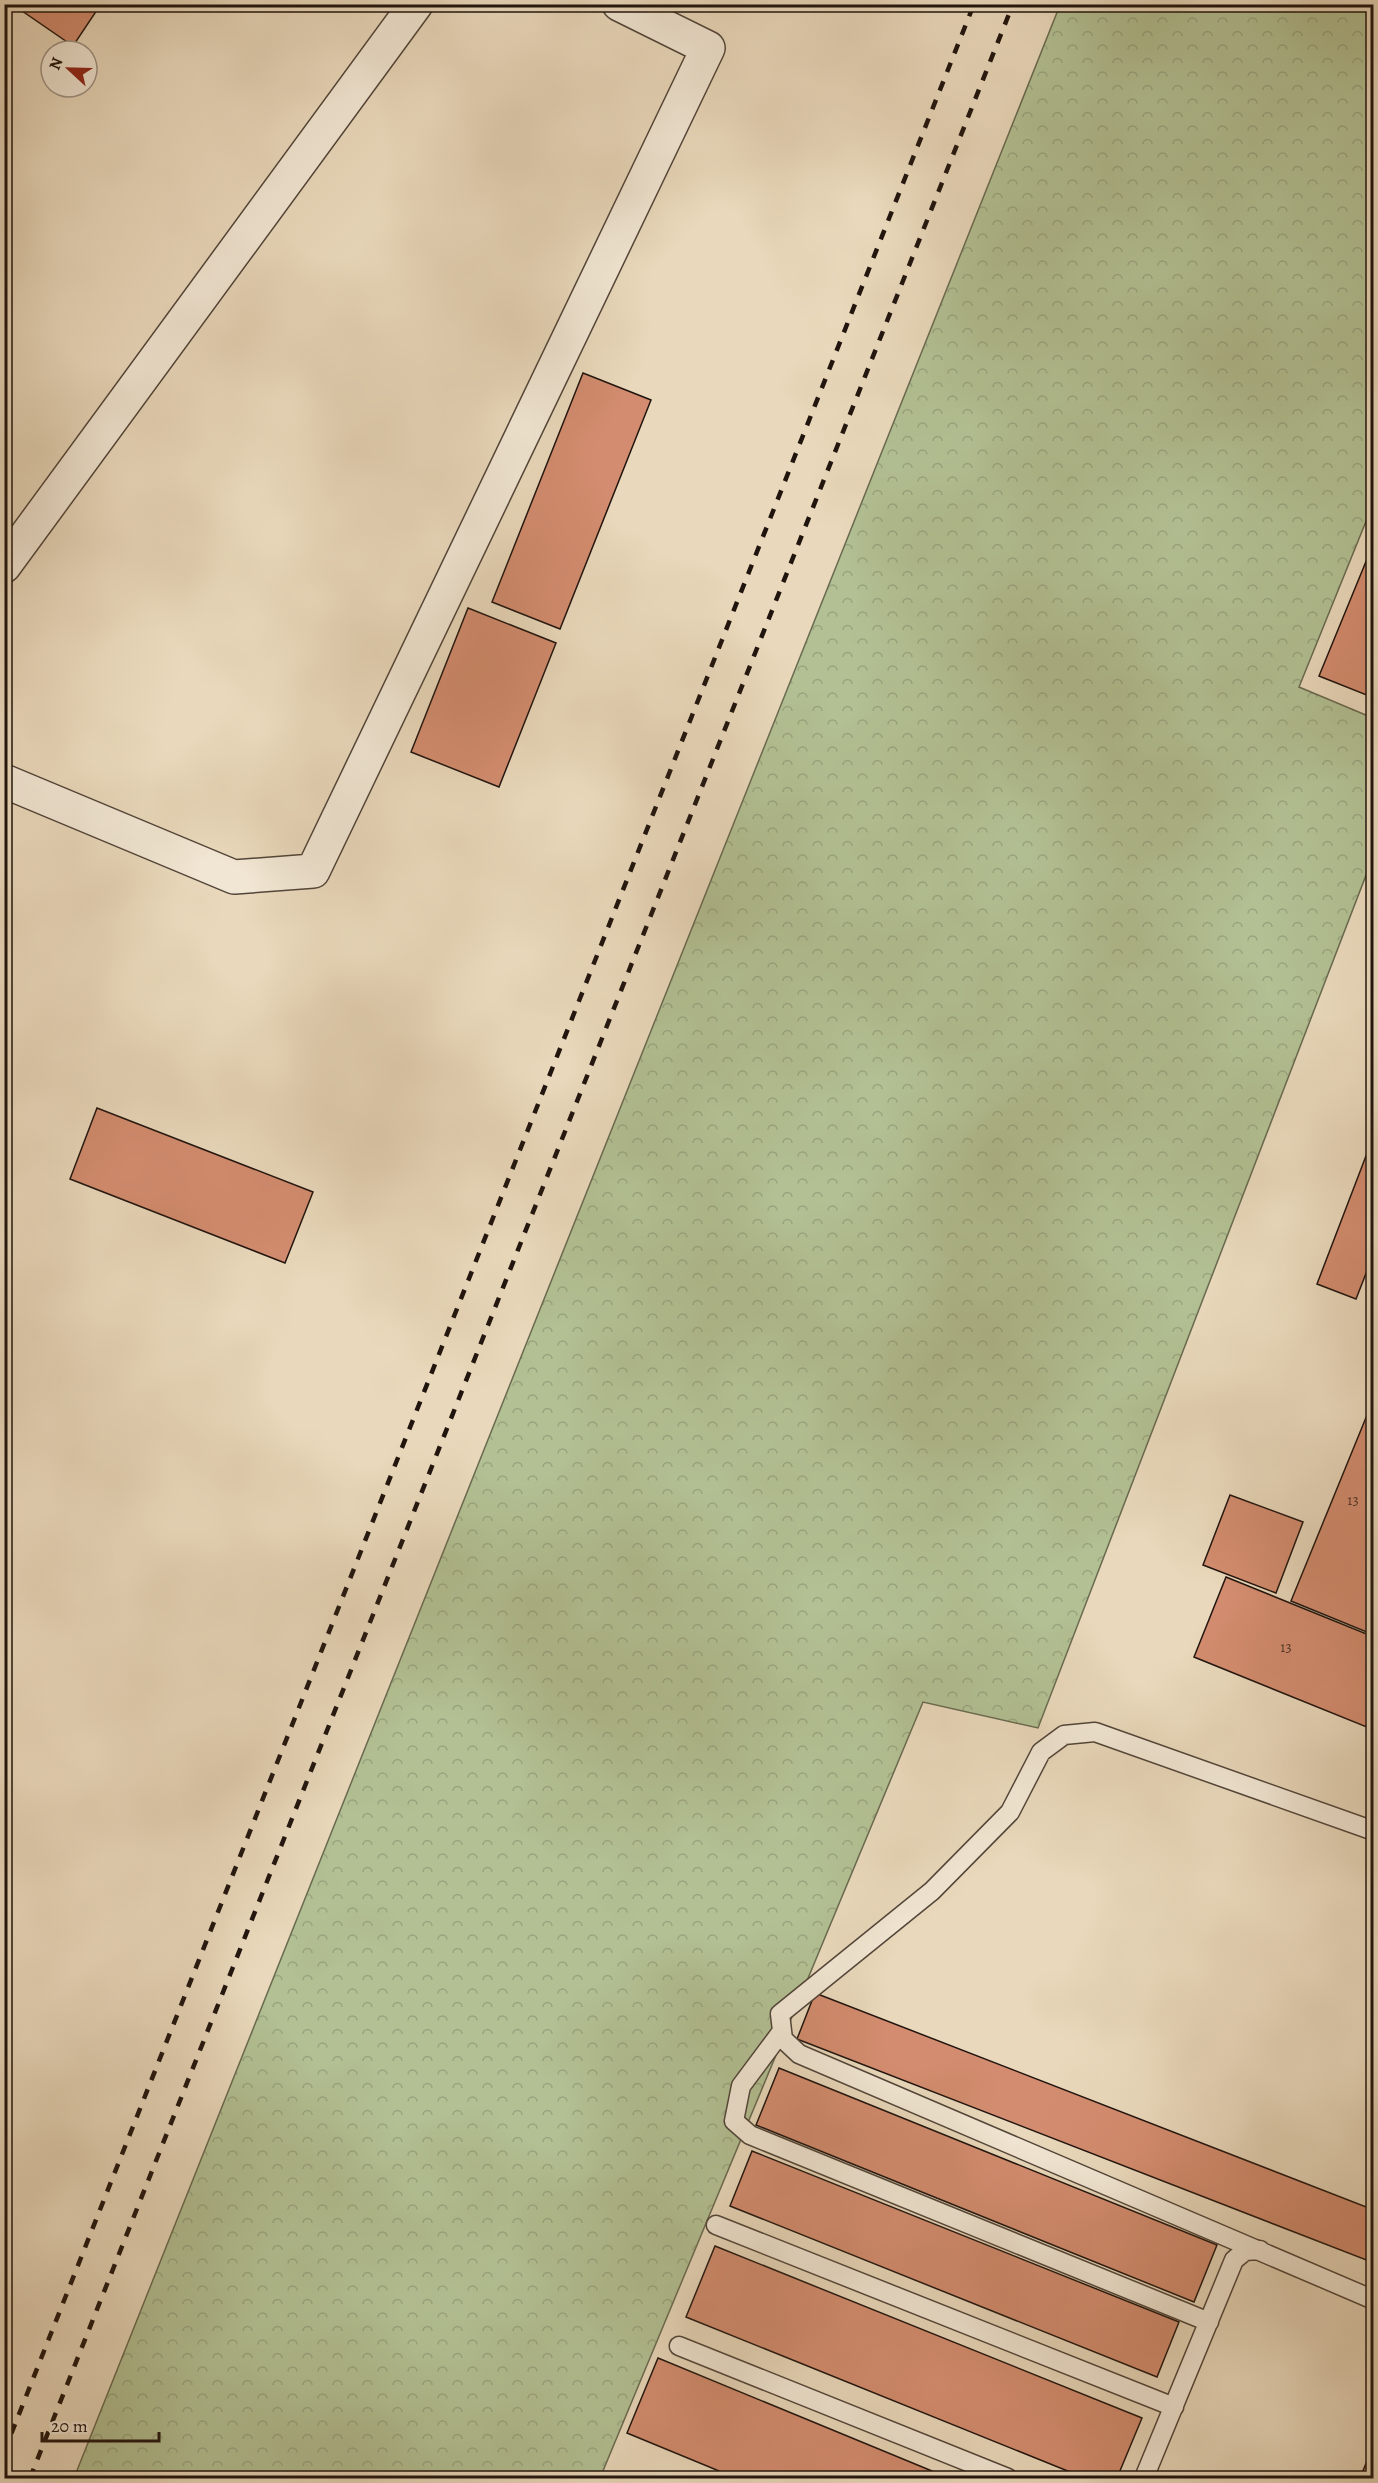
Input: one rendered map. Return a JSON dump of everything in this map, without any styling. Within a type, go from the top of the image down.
[{"type":"street","points":[[4,566],[416,4]]},
{"type":"street","points":[[4,781],[234,877],[313,871],[708,48],[619,4]]},
{"type":"lane","points":[[1374,1832],[1095,1732],[1064,1735],[1041,1752],[1010,1812],[932,1891],[780,2014],[783,2039],[799,2054],[1374,2300]]},
{"type":"lane","points":[[782,2031],[741,2086],[734,2121],[750,2135],[1209,2322]]},
{"type":"lane","points":[[716,2224],[1174,2407]]},
{"type":"lane","points":[[1144,2478],[1234,2259],[1245,2251],[1260,2250]]},
{"type":"lane","points":[[679,2346],[1008,2478]]},
{"type":"green space","points":[[1060,5],[1373,5],[1373,504],[1299,687],[1373,718],[1373,857],[1038,1728],[923,1702],[600,2478],[74,2478]]},
{"type":"building","points":[[12,4],[101,4],[78,39],[63,39]]},
{"type":"building","points":[[583,373],[651,400],[560,629],[492,602]]},
{"type":"building","points":[[1374,542],[1374,698],[1319,676]]},
{"type":"building","points":[[468,608],[556,643],[499,787],[411,752]]},
{"type":"building","points":[[97,1108],[313,1192],[285,1263],[70,1179]]},
{"type":"building","points":[[1374,1135],[1374,1253],[1356,1299],[1317,1284]]},
{"type":"building","points":[[1374,1398],[1374,1635],[1291,1601]]},
{"type":"building","points":[[1230,1495],[1303,1522],[1276,1593],[1203,1565]]},
{"type":"building","points":[[1226,1577],[1374,1637],[1374,1730],[1194,1657]]},
{"type":"building","points":[[815,1993],[1374,2210],[1374,2263],[797,2039]]},
{"type":"building","points":[[779,2068],[1217,2245],[1194,2302],[756,2125]]},
{"type":"building","points":[[752,2151],[1179,2322],[1157,2377],[730,2206]]},
{"type":"building","points":[[715,2246],[1142,2418],[1117,2478],[1085,2478],[686,2317]]},
{"type":"building","points":[[658,2358],[949,2478],[736,2478],[627,2433]]},
{"type":"building","points":[[1374,2444],[1374,2478],[1360,2478]]},
{"type":"railway","points":[[4,2452],[974,4]]},
{"type":"railway","points":[[30,2478],[1013,4]]}]
